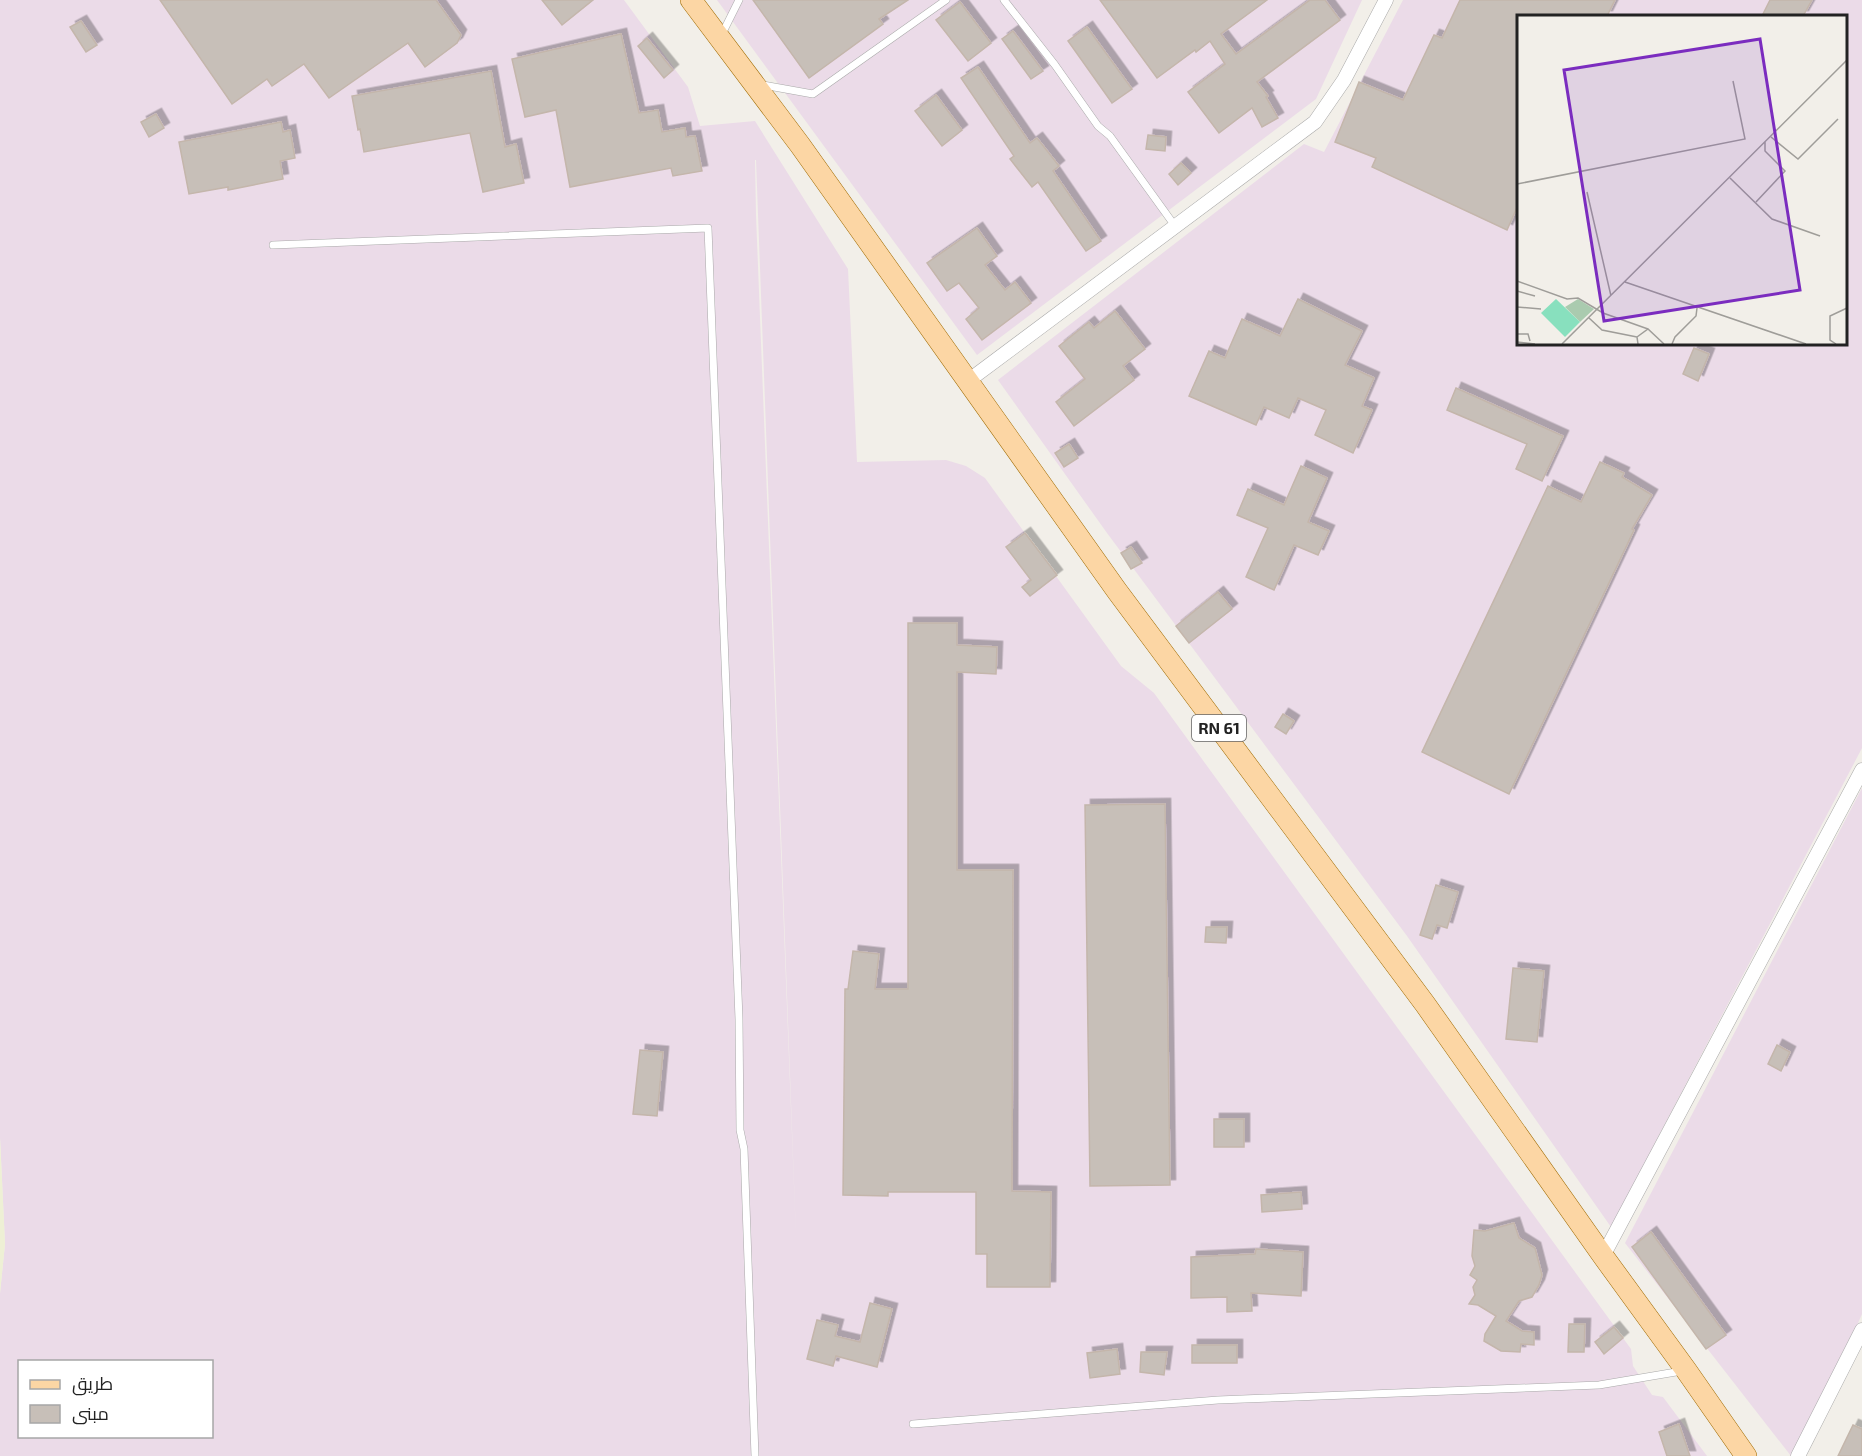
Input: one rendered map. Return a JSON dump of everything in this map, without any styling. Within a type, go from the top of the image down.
[{"type":"main road","name":"RN 61","points":[[691,0],[754,84],[1117,591],[1425,1004],[1746,1456]]},
{"type":"street","points":[[968,381],[1315,122],[1344,80],[1386,0]]},
{"type":"street","points":[[1602,1256],[1862,770]]},
{"type":"street","points":[[1798,1456],[1862,1330]]},
{"type":"lane","points":[[720,38],[739,0]]},
{"type":"lane","points":[[754,84],[813,94],[946,0]]},
{"type":"lane","points":[[1004,0],[1055,65],[1098,126],[1110,136],[1175,226]]},
{"type":"lane","points":[[273,245],[708,228],[738,1019],[740,1130],[744,1149],[755,1456]]},
{"type":"lane","points":[[913,1424],[1218,1400],[1599,1386],[1686,1370]]},
{"type":"shaded area","points":[[0,0],[624,0],[688,87],[700,126],[755,121],[848,269],[857,462],[946,460],[966,466],[985,478],[1121,666],[1154,693],[1631,1349],[1633,1366],[1652,1395],[1663,1397],[1707,1456],[0,1456],[0,1293],[5,1244],[0,1138]],"holes":[[[756,160],[796,1237],[756,215]]]},
{"type":"shaded area","points":[[717,0],[1362,0],[1316,99],[977,355]]},
{"type":"shaded area","points":[[1403,0],[1862,0],[1862,748],[1611,1227],[1407,936],[1107,533],[998,380],[1304,144],[1324,152]]},
{"type":"shaded area","points":[[1862,788],[1862,1314],[1840,1364],[1791,1456],[1625,1243]]},
{"type":"green space","points":[[0,1138],[5,1244],[0,1293]]},
{"type":"building","points":[[160,0],[436,0],[461,35],[457,43],[425,67],[408,43],[329,98],[304,64],[272,86],[267,79],[232,104]]},
{"type":"building","points":[[542,0],[593,0],[562,25]]},
{"type":"building","points":[[753,0],[908,0],[879,19],[883,24],[809,78]]},
{"type":"building","points":[[1100,0],[1267,0],[1221,34],[1236,54],[1310,0],[1325,0],[1340,20],[1257,82],[1268,96],[1266,97],[1278,118],[1262,127],[1252,108],[1219,133],[1188,92],[1225,64],[1210,41],[1157,78]]},
{"type":"building","points":[[1460,0],[1615,0],[1608,15],[1517,15],[1517,207],[1507,230],[1372,167],[1376,158],[1335,142],[1359,82],[1403,100],[1434,35],[1442,38]]},
{"type":"building","points":[[1770,0],[1812,0],[1804,15],[1762,15]]},
{"type":"building","points":[[960,2],[991,43],[968,61],[936,20]]},
{"type":"building","points":[[81,21],[97,45],[86,52],[70,27]]},
{"type":"building","points":[[1087,27],[1132,89],[1112,103],[1068,41]]},
{"type":"building","points":[[1013,31],[1043,71],[1031,79],[1002,39]]},
{"type":"building","points":[[621,34],[639,113],[658,110],[662,132],[685,128],[686,137],[695,136],[702,171],[673,176],[671,168],[570,187],[556,110],[525,117],[512,59]]},
{"type":"building","points":[[647,38],[673,70],[664,78],[638,46]]},
{"type":"building","points":[[978,67],[1030,143],[1037,138],[1059,166],[1053,171],[1101,241],[1086,251],[1038,182],[1032,187],[1010,159],[1014,156],[961,78]]},
{"type":"building","points":[[491,71],[505,147],[516,144],[524,183],[483,192],[470,133],[364,152],[352,96]]},
{"type":"building","points":[[936,95],[962,130],[942,146],[915,111]]},
{"type":"building","points":[[156,114],[164,128],[149,137],[141,122]]},
{"type":"building","points":[[281,122],[283,132],[290,130],[295,158],[280,161],[283,179],[228,190],[228,187],[189,194],[179,142]]},
{"type":"building","points":[[1148,135],[1166,137],[1165,151],[1146,149]]},
{"type":"building","points":[[1181,163],[1191,173],[1178,185],[1169,174]]},
{"type":"building","points":[[977,228],[997,256],[985,265],[1005,290],[1015,282],[1031,303],[982,340],[966,319],[979,308],[959,283],[947,291],[927,263]]},
{"type":"building","points":[[1298,299],[1362,331],[1345,365],[1374,378],[1362,406],[1372,410],[1353,453],[1315,435],[1326,410],[1298,398],[1289,418],[1264,407],[1256,425],[1189,396],[1209,351],[1225,358],[1242,319],[1280,336]]},
{"type":"building","points":[[1115,311],[1145,349],[1123,366],[1134,380],[1074,426],[1056,402],[1085,379],[1059,346],[1089,322],[1094,328]]},
{"type":"building","points":[[1694,348],[1709,354],[1698,381],[1683,374]]},
{"type":"building","points":[[1456,388],[1563,436],[1542,481],[1516,469],[1527,444],[1447,410]]},
{"type":"building","points":[[1069,444],[1078,458],[1064,467],[1055,453]]},
{"type":"building","points":[[1600,462],[1624,473],[1622,477],[1652,495],[1632,529],[1634,530],[1509,794],[1422,752],[1548,486],[1581,502]]},
{"type":"building","points":[[1301,466],[1327,478],[1308,522],[1329,531],[1318,555],[1294,545],[1274,590],[1246,577],[1268,528],[1237,515],[1248,489],[1284,505]]},
{"type":"building","points":[[1025,533],[1057,575],[1030,596],[1022,587],[1031,580],[1006,547]]},
{"type":"building","points":[[1131,547],[1142,563],[1131,569],[1121,553]]},
{"type":"building","points":[[1218,592],[1232,609],[1189,643],[1176,626]]},
{"type":"building","points":[[908,623],[957,623],[957,645],[997,647],[996,674],[957,672],[957,870],[1013,870],[1012,1191],[1051,1192],[1050,1287],[987,1287],[987,1254],[976,1254],[976,1192],[888,1192],[888,1196],[843,1195],[845,989],[848,989],[853,951],[879,954],[875,989],[908,989]]},
{"type":"building","points":[[1283,714],[1294,721],[1286,734],[1275,727]]},
{"type":"building","points":[[1165,804],[1170,1185],[1090,1186],[1085,805]]},
{"type":"building","points":[[1436,885],[1458,892],[1447,928],[1437,925],[1432,939],[1420,935]]},
{"type":"building","points":[[1206,927],[1227,927],[1226,943],[1205,942]]},
{"type":"building","points":[[1513,968],[1544,971],[1537,1042],[1506,1039]]},
{"type":"building","points":[[1777,1045],[1790,1052],[1781,1071],[1768,1064]]},
{"type":"building","points":[[640,1050],[663,1052],[657,1116],[633,1114]]},
{"type":"building","points":[[1214,1119],[1244,1119],[1244,1147],[1214,1147]]},
{"type":"building","points":[[1301,1192],[1302,1209],[1262,1212],[1261,1195]]},
{"type":"building","points":[[1514,1223],[1519,1238],[1535,1248],[1542,1275],[1532,1297],[1519,1301],[1506,1321],[1522,1331],[1534,1332],[1534,1345],[1521,1344],[1520,1352],[1501,1351],[1484,1341],[1485,1334],[1496,1316],[1478,1305],[1469,1304],[1475,1295],[1473,1287],[1477,1280],[1470,1275],[1475,1266],[1472,1256],[1474,1230],[1485,1231]]},
{"type":"building","points":[[1651,1232],[1726,1335],[1706,1349],[1632,1247]]},
{"type":"building","points":[[1256,1249],[1303,1252],[1301,1296],[1251,1293],[1252,1311],[1227,1312],[1227,1297],[1191,1298],[1191,1257],[1255,1254]]},
{"type":"building","points":[[870,1303],[892,1309],[877,1367],[836,1356],[833,1366],[807,1359],[817,1320],[838,1325],[835,1336],[860,1342]]},
{"type":"building","points":[[1569,1324],[1585,1324],[1584,1352],[1568,1352]]},
{"type":"building","points":[[1614,1327],[1623,1338],[1604,1354],[1595,1342]]},
{"type":"building","points":[[1192,1345],[1237,1345],[1237,1363],[1192,1363]]},
{"type":"building","points":[[1117,1349],[1120,1374],[1090,1378],[1087,1353]]},
{"type":"building","points":[[1141,1352],[1167,1352],[1164,1375],[1140,1372]]},
{"type":"building","points":[[1679,1424],[1690,1456],[1667,1456],[1659,1432]]},
{"type":"building","points":[[1853,1425],[1862,1429],[1862,1456],[1838,1456]]}]
